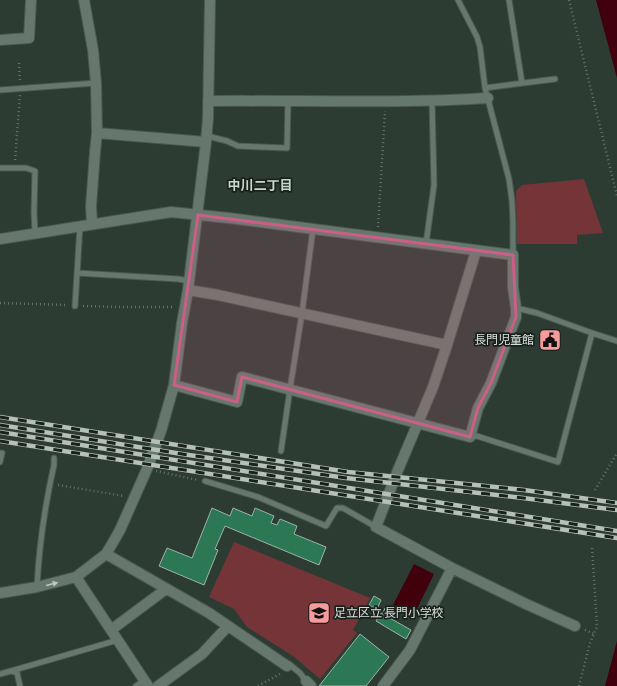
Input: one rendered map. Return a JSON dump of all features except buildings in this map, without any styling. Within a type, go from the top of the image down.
[{"type":"street","points":[[0,40],[29,38],[31,0]]},
{"type":"street","points":[[84,0],[93,50],[96,83],[97,133],[91,206],[92,224]]},
{"type":"street","points":[[0,593],[37,587],[76,577],[106,554],[120,530],[147,469],[161,431],[174,385],[198,215],[206,139],[210,0]]},
{"type":"street","points":[[208,101],[432,101],[486,93]]},
{"type":"street","points":[[97,133],[206,139]]},
{"type":"street","points":[[0,239],[171,212],[229,218],[513,255],[513,287],[516,318],[491,383],[478,408],[470,437],[242,377],[237,402],[174,385]]},
{"type":"street","points":[[476,251],[433,387],[417,423],[376,527],[452,568],[575,626]]},
{"type":"street","points":[[188,286],[218,295],[447,345]]},
{"type":"street","points":[[106,554],[209,613],[287,666]]},
{"type":"street","points":[[383,686],[410,650],[452,568]]},
{"type":"street","points":[[76,577],[147,683]]},
{"type":"street","points":[[111,630],[166,589]]},
{"type":"street","points":[[158,686],[202,654],[228,626]]},
{"type":"lane","points":[[458,0],[477,37],[480,47],[486,93],[509,179],[512,201],[513,255]]},
{"type":"lane","points":[[509,0],[522,83]]},
{"type":"lane","points":[[486,93],[522,83],[555,79]]},
{"type":"lane","points":[[0,90],[96,83]]},
{"type":"lane","points":[[426,244],[434,185],[432,101]]},
{"type":"lane","points":[[206,139],[227,141],[238,146],[287,148],[288,102]]},
{"type":"lane","points":[[0,168],[26,168],[35,171],[35,233]]},
{"type":"lane","points":[[75,306],[80,226]]},
{"type":"lane","points":[[281,451],[302,313],[312,229]]},
{"type":"lane","points":[[77,273],[178,279],[188,286]]},
{"type":"lane","points":[[516,308],[537,313],[617,341]]},
{"type":"lane","points":[[470,437],[477,436],[558,462],[592,333]]},
{"type":"lane","points":[[0,462],[2,453]]},
{"type":"lane","points":[[37,587],[45,511],[54,458]]},
{"type":"lane","points":[[204,482],[258,497],[326,526],[337,508],[343,508],[376,527]]},
{"type":"lane","points":[[0,674],[118,640]]},
{"type":"lane","points":[[287,666],[289,664],[300,673],[308,684]]},
{"type":"lane","points":[[11,671],[17,673],[20,686]]},
{"type":"lane","points":[[136,686],[147,683]]},
{"type":"path","points":[[568,0],[617,196]]},
{"type":"path","points":[[14,168],[20,88],[19,63]]},
{"type":"path","points":[[377,238],[386,101]]},
{"type":"path","points":[[0,303],[120,307],[185,307]]},
{"type":"path","points":[[595,490],[617,452]]},
{"type":"path","points":[[147,469],[204,482]]},
{"type":"path","points":[[50,484],[134,498]]},
{"type":"path","points":[[579,686],[590,643],[596,627],[592,547]]},
{"type":"path","points":[[258,686],[284,671],[287,666]]},
{"type":"highlighted area","points":[[198,215],[513,255],[516,317],[491,383],[478,408],[470,437],[242,377],[237,402],[174,385]]},
{"type":"shaded area","points":[[596,0],[617,0],[617,78]]},
{"type":"shaded area","points":[[584,179],[603,233],[577,235],[577,244],[517,244],[516,191],[522,185]]},
{"type":"shaded area","points":[[234,542],[370,598],[353,630],[357,633],[320,679],[293,656],[247,627],[234,609],[209,597]]},
{"type":"shaded area","points":[[414,564],[434,574],[414,615],[393,605]]},
{"type":"shaded area","points":[[617,641],[617,686],[605,686]]},
{"type":"railway","points":[[0,417],[348,472],[524,490],[617,503]]},
{"type":"railway","points":[[0,425],[346,478],[617,510]]},
{"type":"railway","points":[[0,432],[617,531]]},
{"type":"railway","points":[[0,441],[617,538]]},
{"type":"place","name":"長門児童館","points":[[550,340]]},
{"type":"place","name":"足立区立 長門小学校","points":[[319,613]]},
{"type":"district","name":"中川二丁目","points":[[260,185]]}]
